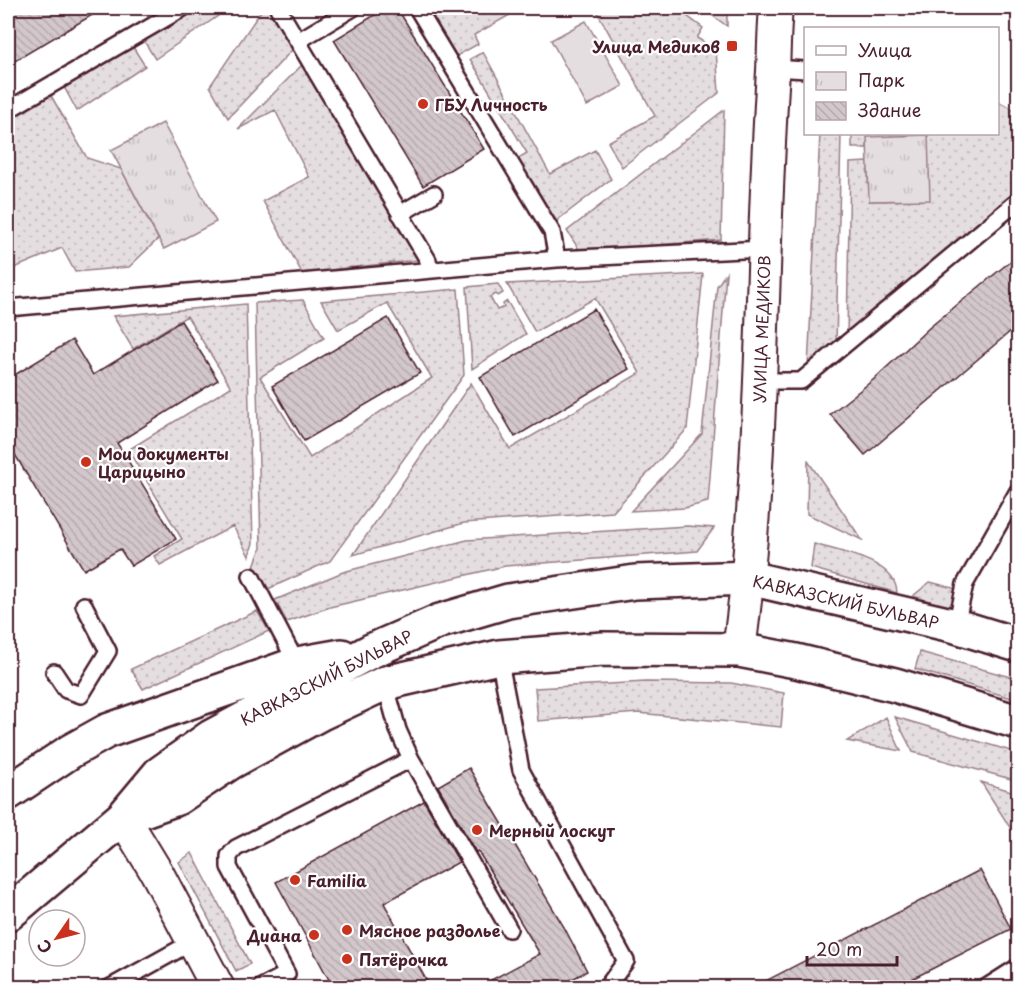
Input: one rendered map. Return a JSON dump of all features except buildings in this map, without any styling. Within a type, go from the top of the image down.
[{"type":"main road","name":"КАВКАЗСКИЙ БУЛЬВАР","points":[[8,914],[123,817],[159,774],[211,737],[371,651],[440,621],[508,601],[635,582],[749,578],[956,626],[1018,645]]},
{"type":"main road","name":"КАВКАЗСКИЙ БУЛЬВАР","points":[[123,817],[177,798],[231,762],[321,713],[385,683],[499,657],[603,649],[739,650],[895,685],[1018,722]]},
{"type":"main road","points":[[8,793],[70,751],[107,731],[297,664],[371,651]]},
{"type":"street","name":"УЛИЦА МЕДИКОВ","points":[[739,650],[749,578],[776,8]]},
{"type":"street","points":[[123,817],[157,873],[218,987]]},
{"type":"lane","points":[[8,110],[183,8]]},
{"type":"lane","points":[[278,8],[428,260],[429,269]]},
{"type":"lane","points":[[298,41],[353,8]]},
{"type":"lane","points":[[417,8],[552,232],[557,259]]},
{"type":"lane","points":[[773,68],[804,70]]},
{"type":"lane","points":[[400,214],[434,194]]},
{"type":"lane","points":[[760,381],[801,381],[1018,201]]},
{"type":"lane","points":[[8,308],[557,259],[764,249]]},
{"type":"lane","points":[[956,626],[965,584],[1018,491]]},
{"type":"lane","points":[[251,576],[297,664]]},
{"type":"lane","points":[[54,672],[66,690],[81,694],[108,651],[84,605]]},
{"type":"lane","points":[[499,657],[521,770],[626,961],[606,987]]},
{"type":"lane","points":[[385,683],[398,730],[411,759],[509,929]]},
{"type":"lane","points":[[260,987],[287,974],[229,867],[229,856],[236,848],[411,759]]},
{"type":"lane","points":[[109,987],[134,981],[194,941]]},
{"type":"lane","points":[[986,987],[1018,967]]},
{"type":"green space","points":[[199,8],[214,8],[218,16],[155,59],[143,39]]},
{"type":"green space","points":[[263,8],[271,8],[294,48],[228,118],[210,86]]},
{"type":"green space","points":[[420,8],[522,8],[474,35],[478,44],[451,59]]},
{"type":"green space","points":[[595,8],[676,8],[703,28],[697,38],[716,50],[719,93],[622,167],[608,142],[655,116]]},
{"type":"green space","points":[[702,8],[727,8],[727,26]]},
{"type":"green space","points":[[586,21],[623,86],[587,106],[551,40]]},
{"type":"green space","points":[[133,47],[145,66],[77,111],[63,85]]},
{"type":"green space","points":[[483,52],[550,174],[595,150],[611,179],[555,222],[515,160],[527,153],[470,59]]},
{"type":"green space","points":[[304,63],[419,260],[302,273],[263,201],[309,177],[275,110],[238,129]]},
{"type":"green space","points":[[50,94],[87,158],[121,169],[158,239],[129,267],[75,272],[62,248],[12,269],[8,261],[8,119]]},
{"type":"green space","points":[[999,102],[1018,114],[1018,190],[847,335],[850,163],[868,162],[869,201],[929,200],[868,137],[867,148],[852,148],[852,135],[999,135]]},
{"type":"green space","points":[[724,110],[721,240],[580,251],[567,231]]},
{"type":"green space","points":[[163,123],[216,222],[164,249],[111,150]]},
{"type":"green space","points":[[820,135],[841,135],[836,344],[808,367]]},
{"type":"green space","points":[[928,135],[930,200],[869,201],[867,137]]},
{"type":"green space","points":[[726,273],[708,502],[685,508],[631,511],[702,434],[717,286]]},
{"type":"green space","points":[[703,274],[687,429],[613,512],[464,523],[353,555],[471,383],[510,449],[640,373],[595,298],[535,332],[507,284]]},
{"type":"green space","points":[[498,284],[503,293],[490,297],[497,310],[504,307],[503,304],[507,301],[526,334],[472,369],[467,287]]},
{"type":"green space","points":[[458,289],[464,375],[330,561],[268,589],[254,566],[261,548],[255,303],[303,300],[324,338],[260,377],[310,458],[432,378],[387,303],[338,330],[321,301]]},
{"type":"green space","points":[[246,304],[253,543],[249,556],[233,526],[160,565],[154,556],[182,539],[128,450],[231,387],[187,316],[133,349],[113,316]]},
{"type":"green space","points":[[808,461],[862,540],[807,514]]},
{"type":"green space","points":[[687,526],[714,528],[697,551],[505,566],[330,607],[287,622],[275,600],[343,572],[467,540]]},
{"type":"green space","points":[[814,544],[851,554],[877,565],[894,582],[897,593],[811,568]]},
{"type":"green space","points":[[930,582],[957,589],[951,608],[913,596]]},
{"type":"green space","points":[[257,611],[269,631],[143,689],[131,669]]},
{"type":"green space","points":[[920,652],[1018,679],[1018,700],[915,669]]},
{"type":"green space","points":[[646,682],[731,683],[784,693],[781,727],[638,713],[538,721],[535,688]]},
{"type":"green space","points":[[886,717],[901,751],[847,741]]},
{"type":"green space","points":[[895,717],[1018,753],[1018,781],[913,752]]},
{"type":"green space","points":[[981,782],[1018,793],[1018,840]]},
{"type":"green space","points":[[192,853],[250,964],[236,971],[179,862]]},
{"type":"place","name":"Улица Медиков","points":[[732,46]]},
{"type":"place","name":"ГБУ Личность","points":[[423,104]]},
{"type":"place","name":"Мои документы Царицыно","points":[[86,462]]},
{"type":"place","name":"Мерный лоскут","points":[[477,830]]},
{"type":"place","name":"Familia","points":[[295,880]]},
{"type":"place","name":"Мясное раздолье","points":[[347,930]]},
{"type":"place","name":"Диана","points":[[314,935]]},
{"type":"place","name":"Пятёрочка","points":[[347,959]]}]
